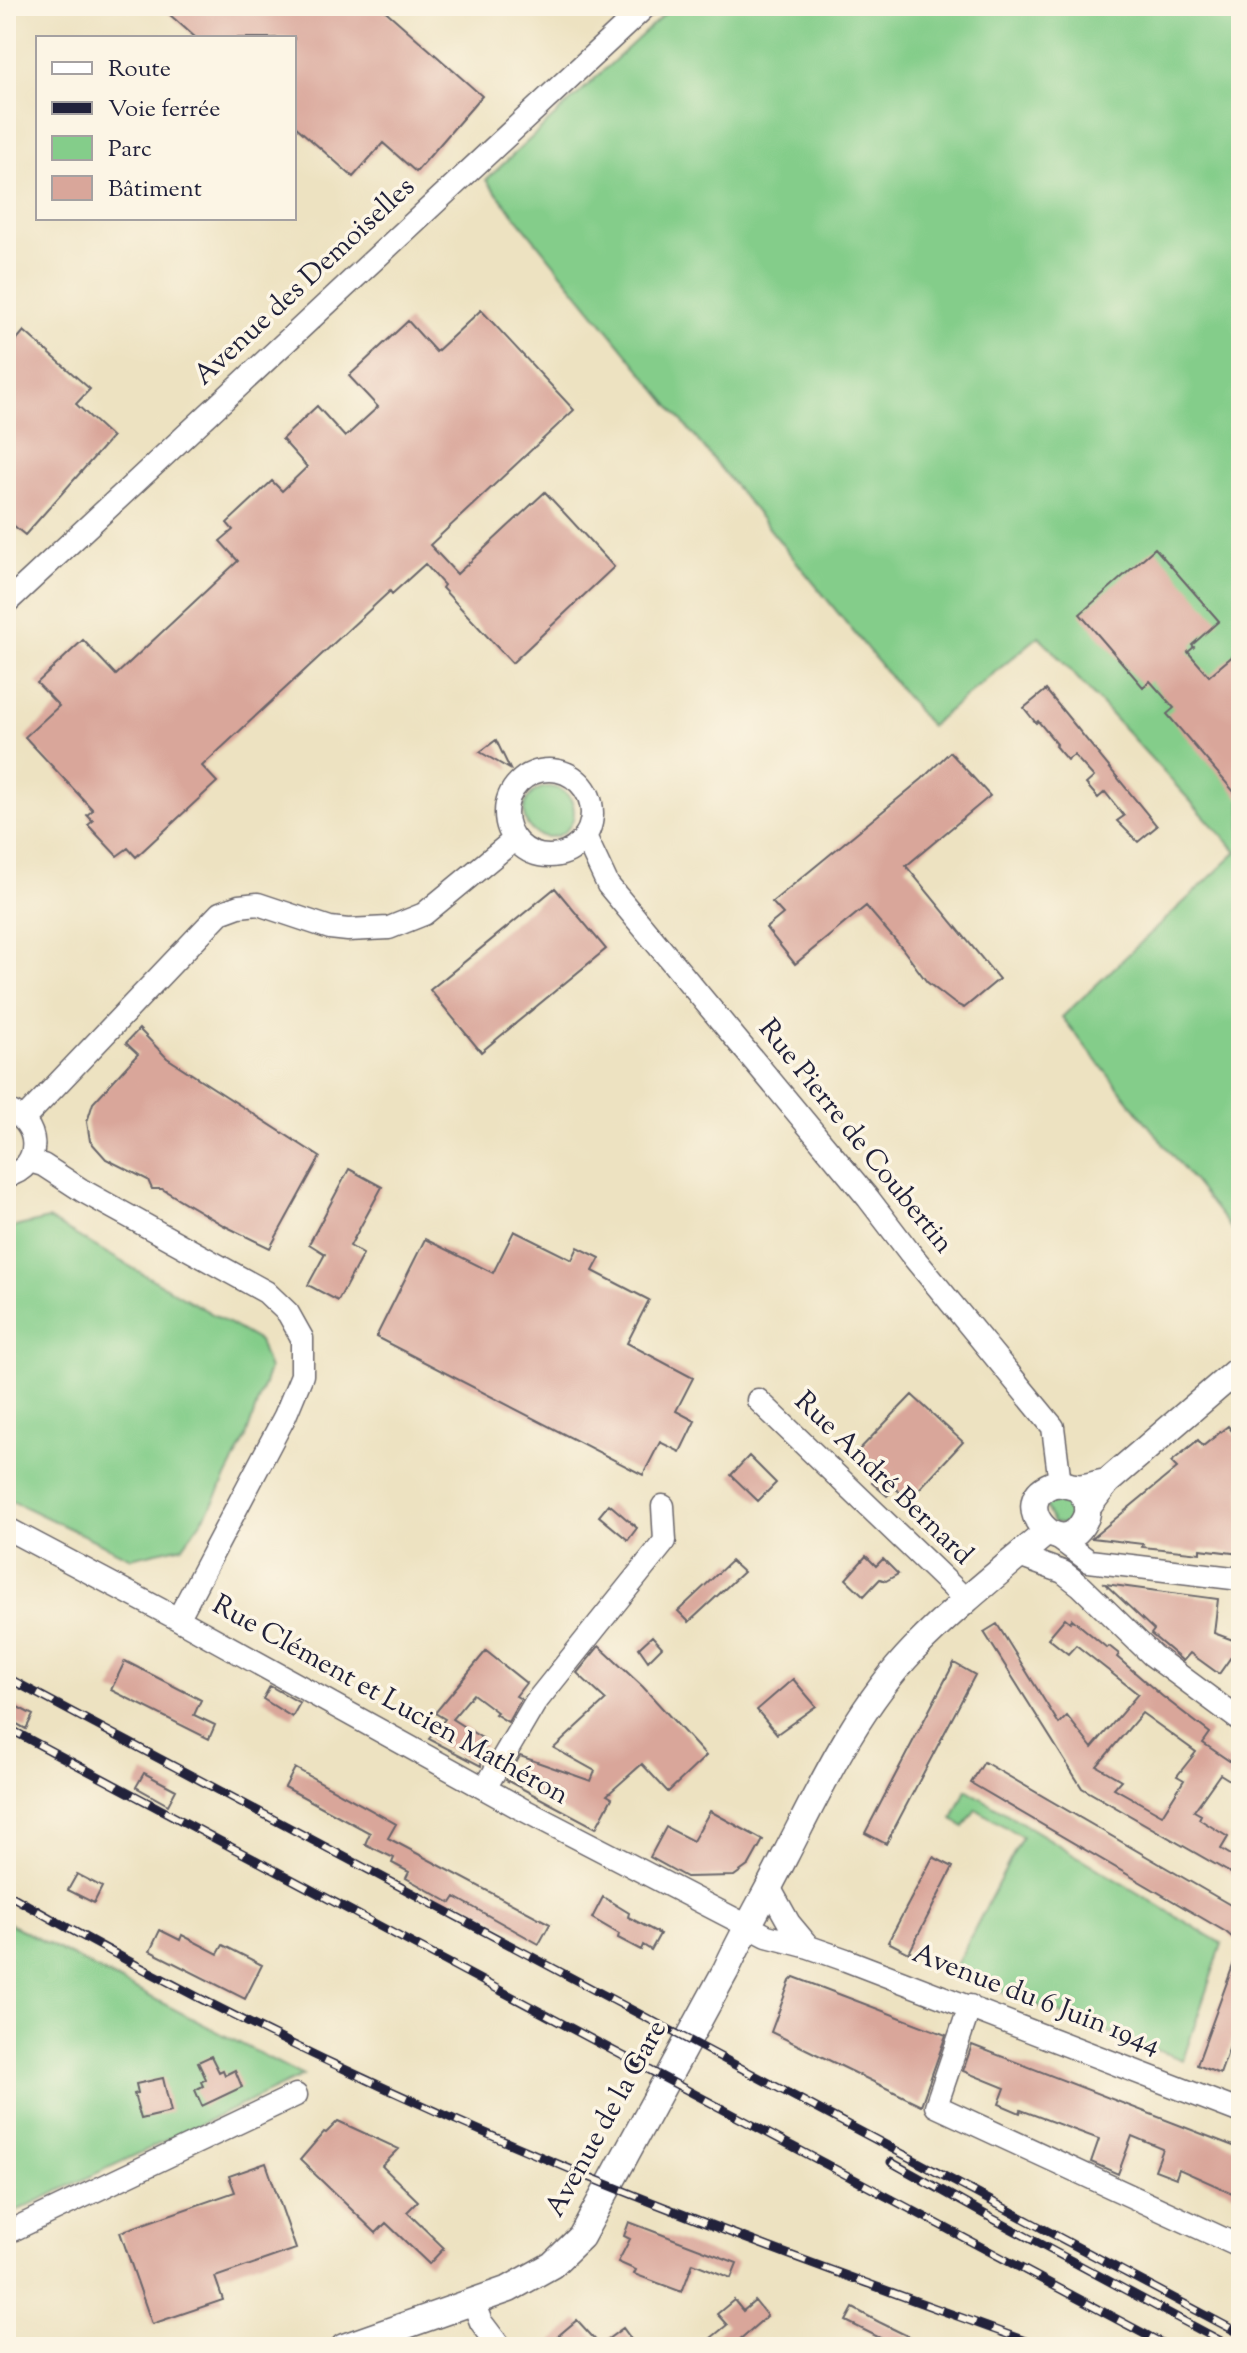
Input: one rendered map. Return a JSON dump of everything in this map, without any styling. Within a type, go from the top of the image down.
[{"type":"street","name":"Avenue des Demoiselles","points":[[6,603],[646,6]]},
{"type":"street","points":[[544,770],[558,770],[571,776],[581,784],[592,809],[591,823],[585,836],[564,853],[537,854],[525,848],[508,827],[506,815],[512,790],[532,773],[544,770]]},
{"type":"street","name":"Rue Pierre de Coubertin","points":[[585,836],[608,885],[1053,1427],[1071,1524]]},
{"type":"street","points":[[6,1176],[21,1170],[29,1161],[34,1140],[31,1128],[15,1114],[220,913],[239,906],[258,904],[330,928],[389,928],[424,914],[515,839]]},
{"type":"street","points":[[29,1161],[43,1165],[83,1191],[266,1292],[288,1313],[302,1338],[302,1375],[285,1416],[178,1619]]},
{"type":"street","points":[[1081,1586],[1071,1524],[1107,1482],[1241,1367]]},
{"type":"street","name":"Rue André Bernard","points":[[758,1400],[966,1600]]},
{"type":"street","points":[[485,1788],[535,1703],[665,1541],[663,1506]]},
{"type":"street","points":[[1071,1524],[1241,1579]]},
{"type":"street","name":"Avenue de la Gare","points":[[344,2347],[509,2289],[539,2274],[581,2237],[726,1970],[746,1926],[832,1765],[870,1704],[913,1651],[966,1600],[1019,1556],[1071,1524]]},
{"type":"street","name":"Rue Clément et Lucien Mathéron","points":[[6,1528],[746,1926]]},
{"type":"street","points":[[1019,1556],[1063,1572],[1152,1655],[1241,1721]]},
{"type":"street","points":[[769,1887],[789,1923],[809,1947]]},
{"type":"street","name":"Avenue du 6 Juin 1944","points":[[746,1926],[970,2006],[1241,2112]]},
{"type":"street","points":[[970,2006],[936,2106],[1241,2247]]},
{"type":"street","points":[[6,2233],[296,2095]]},
{"type":"street","points":[[473,2302],[481,2322],[500,2347]]},
{"type":"green space","points":[[673,6],[1241,6],[1241,1241],[1062,1017],[1237,852],[1039,636],[930,726],[486,180]]},
{"type":"green space","points":[[549,787],[566,795],[574,812],[566,829],[549,837],[532,829],[524,812],[532,795]]},
{"type":"green space","points":[[48,1219],[259,1341],[269,1369],[245,1440],[211,1507],[183,1546],[131,1558],[6,1498],[6,1229]]},
{"type":"green space","points":[[1065,1494],[1075,1504],[1072,1519],[1063,1524],[1053,1523],[1045,1504],[1047,1500]]},
{"type":"green space","points":[[966,1789],[1222,1944],[1183,2060],[952,1973],[1022,1837],[976,1809],[964,1827],[953,1819]]},
{"type":"green space","points":[[6,1922],[303,2076],[6,2216]]},
{"type":"building","points":[[160,6],[380,6],[482,96],[416,172],[383,143],[353,177],[296,127],[296,36],[194,36]]},
{"type":"building","points":[[481,310],[574,410],[430,545],[457,574],[545,492],[614,567],[512,663],[442,588],[444,585],[425,564],[392,594],[390,591],[202,766],[217,782],[136,857],[128,848],[117,856],[88,825],[93,821],[87,815],[93,810],[25,737],[59,706],[37,683],[83,640],[116,675],[238,561],[220,541],[233,530],[227,523],[272,481],[282,491],[307,467],[282,439],[317,406],[345,437],[378,407],[349,376],[408,321],[436,352]]},
{"type":"building","points":[[24,331],[90,389],[76,404],[112,437],[25,535],[6,519],[6,352]]},
{"type":"building","points":[[1155,548],[1219,621],[1188,652],[1209,676],[1241,649],[1241,800],[1167,714],[1174,708],[1150,681],[1143,687],[1080,614]]},
{"type":"building","points":[[1046,690],[1157,826],[1138,842],[1117,821],[1124,816],[1105,792],[1098,798],[1086,784],[1094,777],[1074,755],[1067,760],[1038,721],[1036,723],[1024,708]]},
{"type":"building","points":[[496,740],[510,769],[480,752]]},
{"type":"building","points":[[950,752],[990,796],[906,866],[999,979],[964,1008],[954,1003],[927,982],[866,906],[795,964],[766,928],[783,914],[772,902],[922,779]]},
{"type":"building","points":[[555,888],[606,949],[481,1052],[430,990]]},
{"type":"building","points":[[139,1029],[167,1058],[320,1157],[270,1248],[162,1189],[152,1189],[148,1180],[106,1159],[90,1141],[87,1122],[93,1103],[138,1054],[126,1043]]},
{"type":"building","points":[[349,1169],[382,1187],[350,1246],[363,1254],[338,1301],[308,1285],[325,1254],[309,1244]]},
{"type":"building","points":[[514,1231],[572,1260],[578,1247],[600,1258],[593,1271],[649,1300],[627,1343],[693,1378],[676,1411],[695,1421],[680,1452],[660,1442],[643,1475],[376,1337],[425,1239],[493,1273]]},
{"type":"building","points":[[912,1395],[963,1442],[909,1500],[895,1488],[887,1496],[872,1483],[880,1474],[857,1452]]},
{"type":"building","points":[[1228,1426],[1241,1442],[1241,1554],[1142,1547],[1143,1544],[1092,1538],[1177,1468],[1171,1462],[1198,1440],[1203,1446]]},
{"type":"building","points":[[749,1456],[776,1483],[758,1501],[731,1475]]},
{"type":"building","points":[[609,1504],[637,1528],[628,1540],[599,1516]]},
{"type":"building","points":[[866,1556],[876,1566],[883,1559],[898,1574],[886,1581],[880,1579],[864,1596],[846,1579]]},
{"type":"building","points":[[731,1561],[743,1572],[689,1622],[678,1611]]},
{"type":"building","points":[[1105,1584],[1218,1599],[1214,1633],[1241,1643],[1241,1665],[1231,1657],[1219,1674],[1190,1653],[1183,1661],[1151,1634],[1154,1630]]},
{"type":"building","points":[[1065,1618],[1070,1622],[1072,1619],[1119,1654],[1117,1657],[1210,1733],[1203,1743],[1241,1769],[1241,1787],[1220,1774],[1194,1811],[1201,1815],[1199,1819],[1228,1837],[1221,1849],[1241,1861],[1241,1879],[1082,1788],[984,1632],[997,1624],[1059,1724],[1067,1716],[1092,1748],[1138,1694],[1076,1645],[1068,1654],[1048,1638]],"holes":[[[1142,1713],[1196,1752],[1177,1776],[1184,1780],[1162,1815],[1114,1788],[1121,1780],[1097,1766]]]},
{"type":"building","points":[[652,1636],[662,1647],[648,1661],[639,1648]]},
{"type":"building","points":[[599,1646],[643,1687],[706,1756],[668,1792],[642,1764],[607,1795],[612,1798],[596,1828],[506,1780],[520,1756],[591,1781],[595,1771],[554,1748],[606,1700],[577,1673]]},
{"type":"building","points":[[486,1651],[526,1683],[516,1696],[521,1699],[508,1722],[473,1694],[452,1719],[485,1740],[481,1766],[429,1739],[445,1719],[435,1713]]},
{"type":"building","points":[[125,1661],[201,1700],[194,1715],[215,1725],[209,1739],[111,1690]]},
{"type":"building","points":[[954,1663],[975,1675],[886,1844],[865,1833]]},
{"type":"building","points":[[793,1679],[816,1706],[777,1734],[757,1710]]},
{"type":"building","points":[[270,1686],[300,1703],[292,1717],[263,1699]]},
{"type":"building","points":[[6,1701],[33,1715],[26,1729],[6,1718]]},
{"type":"building","points":[[984,1762],[1239,1910],[1241,1945],[1226,1932],[971,1783]]},
{"type":"building","points":[[295,1768],[396,1824],[388,1838],[550,1924],[539,1944],[455,1897],[451,1903],[406,1878],[409,1872],[392,1863],[394,1858],[365,1844],[370,1833],[285,1787]]},
{"type":"building","points":[[144,1773],[176,1790],[168,1805],[136,1787]]},
{"type":"building","points":[[710,1811],[763,1840],[749,1865],[734,1876],[686,1877],[650,1857],[666,1827],[693,1841]]},
{"type":"building","points":[[933,1857],[953,1867],[909,1953],[888,1942]]},
{"type":"building","points":[[77,1874],[102,1887],[94,1903],[68,1890]]},
{"type":"building","points":[[603,1897],[629,1913],[628,1917],[660,1934],[651,1950],[643,1945],[641,1950],[618,1938],[619,1934],[592,1918]]},
{"type":"building","points":[[160,1930],[180,1940],[182,1935],[218,1954],[223,1945],[262,1965],[245,1999],[150,1951]]},
{"type":"building","points":[[1239,1949],[1241,2016],[1220,2074],[1197,2065]]},
{"type":"building","points":[[794,1977],[946,2035],[921,2105],[771,2032]]},
{"type":"building","points":[[972,2045],[1241,2149],[1241,2197],[1179,2169],[1176,2178],[1155,2170],[1163,2149],[1132,2136],[1118,2174],[1091,2162],[1099,2139],[999,2104],[1005,2088],[963,2071]]},
{"type":"building","points":[[211,2056],[219,2072],[223,2070],[225,2075],[235,2070],[242,2087],[202,2106],[195,2090],[203,2086],[201,2082],[206,2079],[198,2062]]},
{"type":"building","points":[[163,2078],[171,2112],[141,2119],[134,2094],[138,2093],[136,2084]]},
{"type":"building","points":[[338,2121],[399,2149],[382,2166],[418,2201],[407,2212],[444,2248],[429,2264],[386,2223],[376,2233],[300,2160]]},
{"type":"building","points":[[266,2163],[296,2249],[215,2277],[223,2300],[152,2324],[120,2232],[235,2192],[229,2176]]},
{"type":"building","points":[[629,2222],[737,2263],[731,2278],[693,2263],[682,2292],[634,2274],[636,2270],[618,2262],[630,2239],[624,2236]]},
{"type":"building","points":[[734,2300],[743,2311],[755,2301],[767,2316],[731,2347],[700,2347],[727,2325],[717,2314]]},
{"type":"building","points":[[853,2308],[930,2347],[898,2347],[846,2321]]},
{"type":"building","points":[[577,2320],[600,2345],[623,2328],[637,2347],[545,2347]]},
{"type":"railway","points":[[6,1677],[1241,2334]]},
{"type":"railway","points":[[6,1727],[1169,2347]]},
{"type":"railway","points":[[6,1893],[222,2010],[443,2115],[705,2223],[1042,2347]]},
{"type":"railway","points":[[891,2162],[1232,2347]]}]
